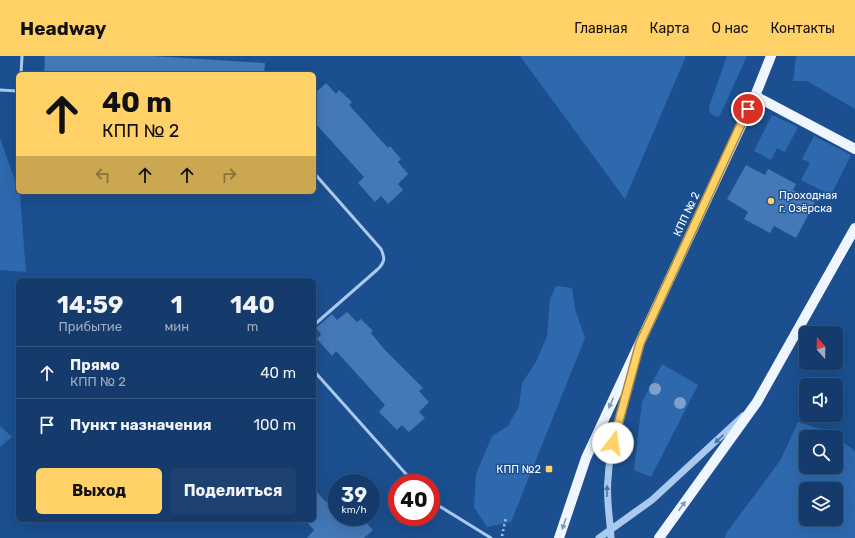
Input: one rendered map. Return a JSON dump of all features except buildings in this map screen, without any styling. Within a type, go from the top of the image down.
[{"type":"main road","points":[[772,56],[755,96],[855,149]]},
{"type":"main road","name":"КПП № 2","points":[[559,538],[586,458],[755,96]]},
{"type":"main road","points":[[659,538],[757,402],[855,228]]},
{"type":"street","points":[[611,538],[607,504],[609,471],[613,443],[640,343]]},
{"type":"street","points":[[599,538],[652,500],[757,402]]},
{"type":"lane","points":[[21,72],[22,56]]},
{"type":"lane","points":[[0,90],[16,92]]},
{"type":"lane","points":[[316,175],[381,249],[384,256],[384,263],[316,323]]},
{"type":"lane","points":[[316,373],[406,474]]},
{"type":"lane","points":[[440,507],[491,538]]},
{"type":"path","points":[[501,538],[506,517]]},
{"type":"shaded area","points":[[520,56],[686,56],[625,199]]},
{"type":"shaded area","points":[[727,56],[747,56],[718,117],[711,114],[709,107]]},
{"type":"shaded area","points":[[796,56],[855,56],[855,109],[807,81],[793,81]]},
{"type":"shaded area","points":[[772,115],[798,127],[785,152],[777,148],[771,160],[754,151]]},
{"type":"shaded area","points":[[814,136],[851,155],[831,195],[801,180],[810,163],[802,159]]},
{"type":"shaded area","points":[[0,138],[16,184],[16,194],[20,195],[26,272],[0,270]]},
{"type":"shaded area","points":[[556,286],[572,288],[575,309],[585,338],[511,522],[487,527],[474,507],[476,474],[492,436],[508,426],[519,406],[522,383],[536,362],[547,336],[550,299]]},
{"type":"shaded area","points":[[662,364],[698,385],[651,477],[634,470],[642,402]]},
{"type":"shaded area","points":[[798,422],[824,430],[799,430],[799,474],[843,474],[843,442],[855,451],[855,538],[725,538],[727,532],[780,461]]},
{"type":"shaded area","points":[[0,426],[12,437],[0,447]]},
{"type":"place","name":"Проходная г. Озёрска","points":[[771,201]]},
{"type":"place","name":"КПП №2","points":[[549,469]]},
{"type":"route","points":[[613,443],[640,343],[748,109]]}]
